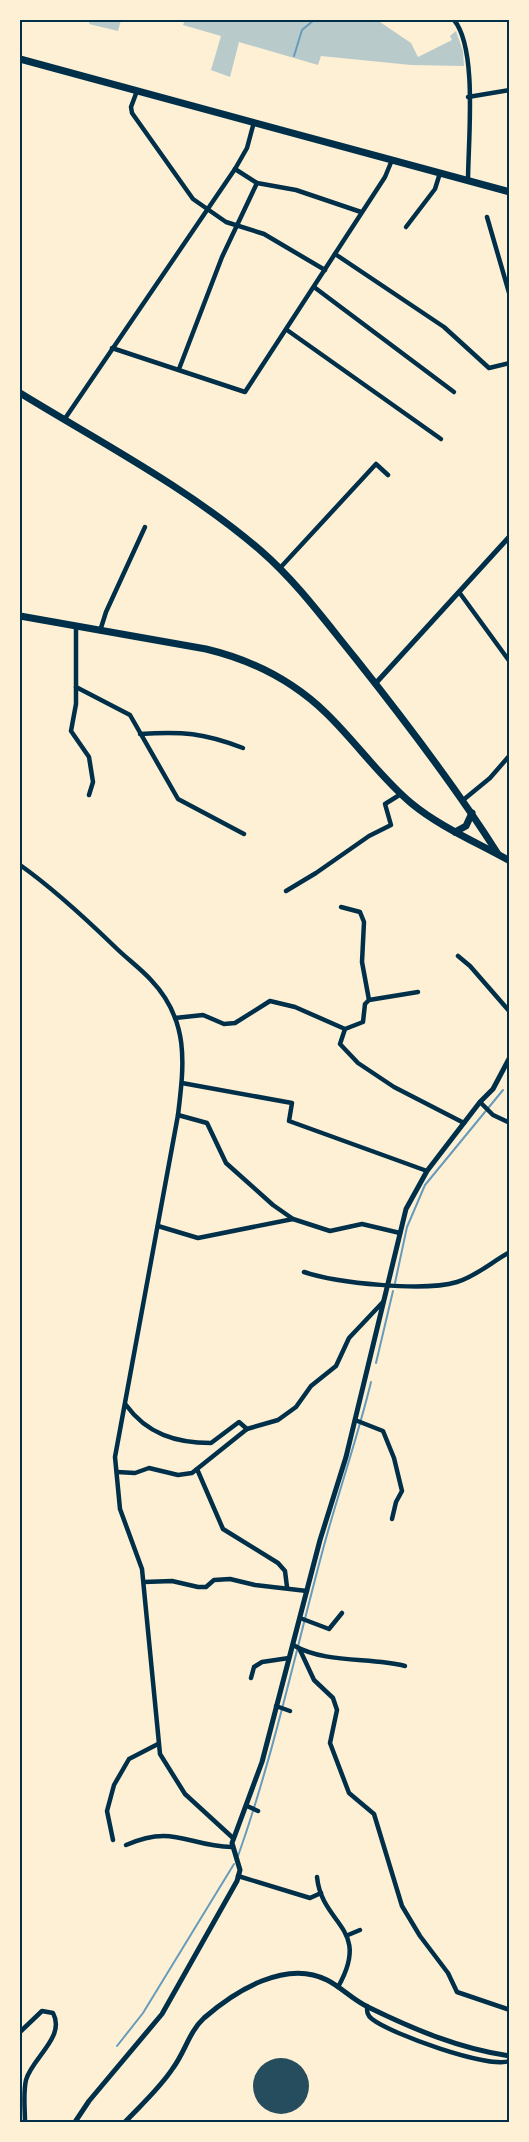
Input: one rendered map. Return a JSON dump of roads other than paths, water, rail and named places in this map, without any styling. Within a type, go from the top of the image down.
[{"type":"main road","points":[[20,59],[510,192]]},
{"type":"main road","points":[[20,393],[224,521],[280,568],[375,684],[472,813],[498,854]]},
{"type":"main road","points":[[20,616],[225,654],[264,669],[297,689],[326,713],[380,775],[427,815],[510,861]]},
{"type":"main road","points":[[454,832],[470,822],[472,813]]},
{"type":"street","points":[[454,20],[461,28],[467,47],[468,181]]},
{"type":"street","points":[[468,97],[510,90]]},
{"type":"street","points":[[137,91],[131,107],[132,113],[184,190],[207,210],[226,222],[264,234],[325,270]]},
{"type":"street","points":[[64,420],[235,169],[247,148],[254,122]]},
{"type":"street","points":[[112,348],[245,392],[386,177],[392,160]]},
{"type":"street","points":[[235,169],[257,183],[296,190],[361,212]]},
{"type":"street","points":[[406,227],[435,189],[440,173]]},
{"type":"street","points":[[179,369],[237,224],[257,183]]},
{"type":"street","points":[[487,217],[510,296]]},
{"type":"street","points":[[334,254],[444,327],[489,368],[510,363]]},
{"type":"street","points":[[314,287],[454,392]]},
{"type":"street","points":[[287,330],[441,438]]},
{"type":"street","points":[[280,568],[376,464],[388,475]]},
{"type":"street","points":[[100,631],[106,612],[146,527]]},
{"type":"street","points":[[375,684],[510,536]]},
{"type":"street","points":[[459,592],[510,662]]},
{"type":"street","points":[[76,627],[76,705],[71,731],[89,757],[93,782],[89,795]]},
{"type":"street","points":[[76,687],[130,715],[140,734],[149,744],[178,799],[244,834]]},
{"type":"street","points":[[140,734],[182,731],[199,733],[243,748]]},
{"type":"street","points":[[462,801],[490,778],[510,755]]},
{"type":"street","points":[[286,891],[369,836],[391,825],[385,804],[401,794]]},
{"type":"street","points":[[20,864],[81,913],[159,989],[175,1018],[184,1055],[178,1115],[126,1405],[118,1433],[117,1472],[120,1509],[138,1555],[144,1582],[158,1743],[164,1761],[185,1794],[233,1839]]},
{"type":"street","points":[[341,907],[360,912],[364,919],[362,962],[369,1000]]},
{"type":"street","points":[[458,956],[470,966],[510,1012]]},
{"type":"street","points":[[175,1018],[203,1015],[224,1024],[235,1023],[270,1000],[295,1007],[345,1029],[363,1022],[365,1004],[369,1000],[418,992]]},
{"type":"street","points":[[345,1029],[340,1044],[358,1063],[425,1105],[447,1112],[464,1123]]},
{"type":"street","points":[[75,2122],[89,2101],[162,2014],[238,1876],[240,1870],[232,1847],[233,1839],[250,1807],[289,1658],[296,1647],[300,1618],[355,1420],[400,1233],[412,1195],[427,1171],[493,1089],[510,1057]]},
{"type":"street","points":[[182,1083],[292,1103],[289,1121],[427,1171]]},
{"type":"street","points":[[481,1103],[488,1111],[510,1123]]},
{"type":"street","points":[[178,1115],[207,1124],[226,1163],[292,1219],[330,1231],[362,1224],[400,1233]]},
{"type":"street","points":[[158,1226],[198,1238],[292,1219]]},
{"type":"street","points":[[304,1272],[322,1278],[388,1286],[443,1285],[459,1282],[510,1252]]},
{"type":"street","points":[[117,1472],[135,1473],[148,1468],[178,1475],[192,1473],[247,1429],[278,1420],[296,1407],[310,1386],[336,1366],[349,1338],[383,1302]]},
{"type":"street","points":[[126,1405],[138,1422],[176,1439],[211,1443],[239,1422],[247,1429]]},
{"type":"street","points":[[355,1420],[383,1431],[394,1458],[402,1491],[396,1502],[392,1519]]},
{"type":"street","points":[[197,1469],[223,1529],[278,1563],[285,1571],[287,1587]]},
{"type":"street","points":[[144,1582],[172,1581],[206,1587],[214,1580],[230,1579],[255,1585],[307,1591]]},
{"type":"street","points":[[300,1618],[329,1629],[342,1613]]},
{"type":"street","points":[[296,1647],[405,1666]]},
{"type":"street","points":[[296,1647],[314,1680],[333,1698],[337,1710],[331,1731],[332,1752],[349,1793],[374,1814],[396,1891],[406,1915],[441,1962],[457,1992],[510,2010]]},
{"type":"street","points":[[251,1678],[254,1667],[262,1662],[289,1658]]},
{"type":"street","points":[[276,1706],[290,1711]]},
{"type":"street","points":[[114,1840],[107,1811],[114,1785],[129,1759],[158,1743]]},
{"type":"street","points":[[250,1807],[258,1811]]},
{"type":"street","points":[[126,1845],[162,1835],[179,1835],[200,1843],[232,1847]]},
{"type":"street","points":[[238,1876],[310,1898],[321,1893]]},
{"type":"street","points":[[317,1877],[321,1893],[348,1935],[349,1967],[338,1987]]},
{"type":"street","points":[[348,1935],[360,1930]]},
{"type":"street","points":[[125,2122],[172,2070],[196,2027],[205,2017],[268,1976],[282,1973],[309,1974],[324,1978],[367,2006],[465,2046],[509,2057]]},
{"type":"street","points":[[367,2006],[368,2014],[375,2021],[422,2042],[496,2063],[509,2057]]},
{"type":"street","points":[[20,2032],[42,2011],[53,2013],[56,2019],[54,2036],[34,2064],[26,2082],[25,2122]]},
{"type":"waterway","points":[[294,56],[302,30],[314,20]]},
{"type":"waterway","points":[[395,1283],[407,1227],[425,1185],[503,1090]]},
{"type":"waterway","points":[[376,1363],[393,1291]]},
{"type":"waterway","points":[[238,1856],[273,1743],[322,1553],[371,1382]]},
{"type":"waterway","points":[[117,2046],[143,2013],[234,1864]]}]
